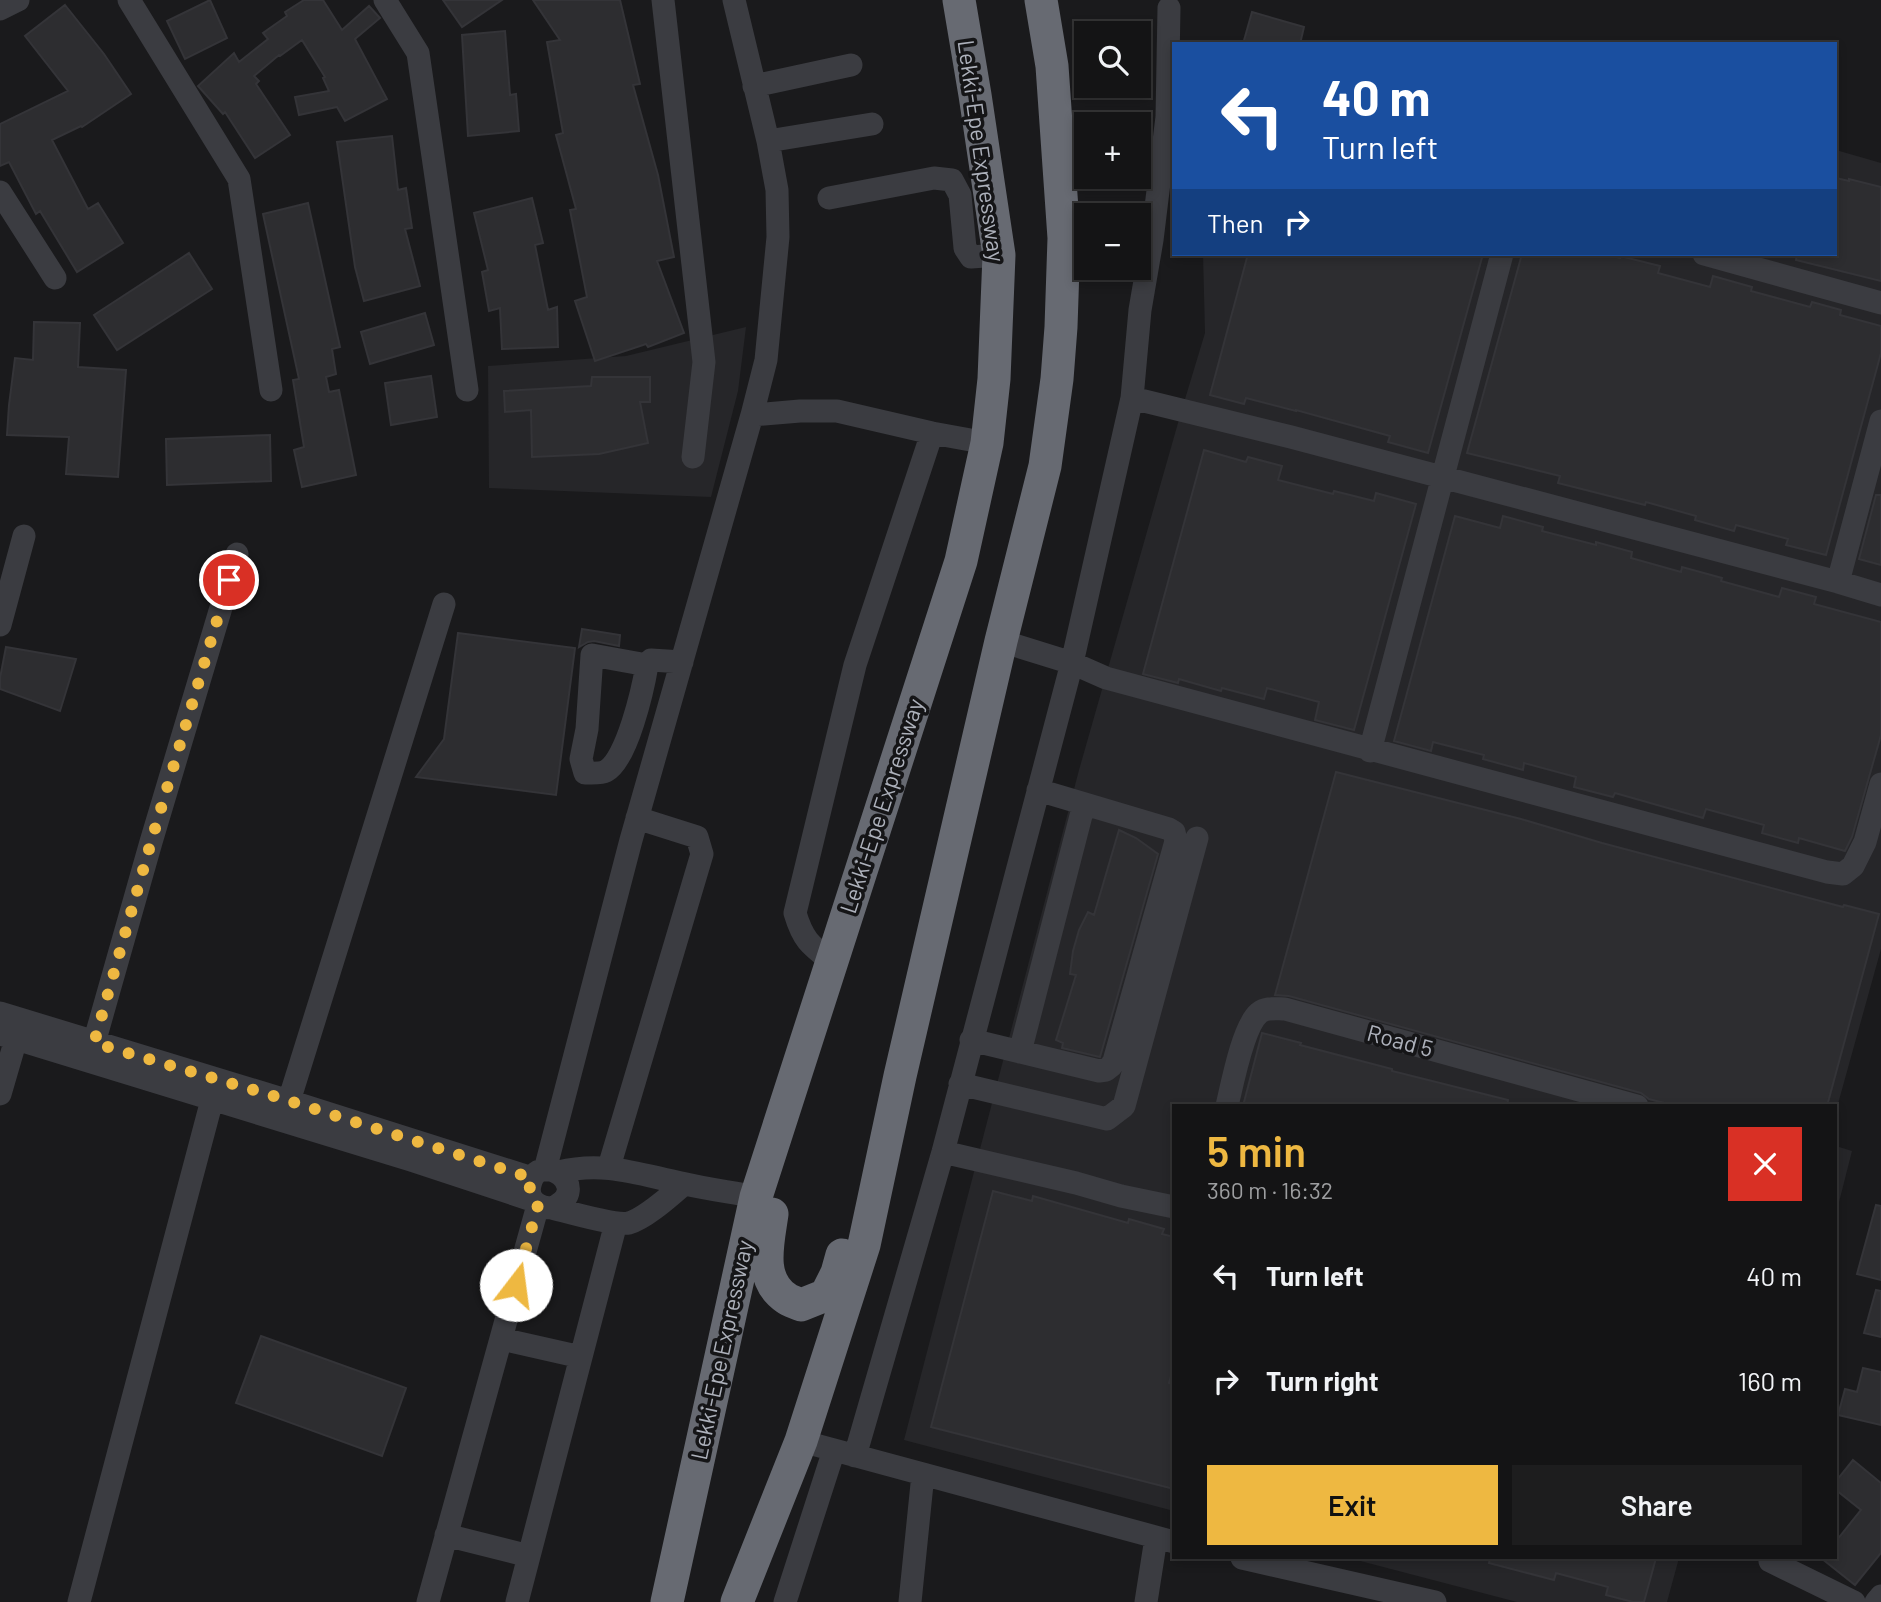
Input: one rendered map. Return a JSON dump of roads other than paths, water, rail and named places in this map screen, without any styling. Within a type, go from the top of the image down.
[{"type":"highway","name":"Lekki-Epe Expressway","points":[[667,1602],[756,1197],[961,561],[987,443],[995,365],[999,255],[959,0]]},
{"type":"highway","points":[[737,1602],[801,1441],[864,1245],[1001,641],[1045,466],[1057,379],[1064,237],[1052,66],[1041,0]]},
{"type":"highway","points":[[896,763],[897,827],[776,1187],[766,1258],[771,1282],[786,1298],[802,1304],[826,1295],[837,1273],[876,1126],[901,1076]]},
{"type":"street","points":[[0,9],[18,0]]},
{"type":"street","points":[[129,0],[239,179],[271,390]]},
{"type":"street","points":[[385,0],[418,53],[467,390]]},
{"type":"street","points":[[663,0],[704,362],[693,457]]},
{"type":"street","points":[[428,1602],[543,1189],[637,818],[766,360],[778,237],[776,190],[768,141],[734,0]]},
{"type":"street","points":[[785,1602],[844,1453],[943,1152],[1072,663],[1132,398],[1140,310],[1171,117],[1169,8]]},
{"type":"street","points":[[754,86],[851,65]]},
{"type":"street","points":[[768,141],[872,124]]},
{"type":"street","points":[[829,198],[934,178],[952,180],[960,195],[965,248],[971,257],[999,255]]},
{"type":"street","points":[[0,192],[55,278]]},
{"type":"street","points":[[1370,751],[1502,256]]},
{"type":"street","points":[[1711,256],[1881,303]]},
{"type":"street","points":[[1132,398],[1444,477],[1838,582],[1881,596]]},
{"type":"street","points":[[752,415],[837,411],[987,443]]},
{"type":"street","points":[[1838,582],[1881,421]]},
{"type":"street","points":[[832,962],[811,946],[801,931],[795,914],[855,665],[932,433]]},
{"type":"street","points":[[0,625],[24,536]]},
{"type":"street","points":[[94,1043],[237,554]]},
{"type":"street","points":[[289,1101],[444,604]]},
{"type":"street","points":[[1001,641],[1072,663],[1106,678],[1827,872],[1843,874],[1853,866],[1865,842],[1881,784]]},
{"type":"street","points":[[647,665],[592,654],[587,729],[581,759],[584,773],[603,773],[614,765],[631,729],[647,665],[651,660],[682,662]]},
{"type":"street","points":[[971,1040],[1099,1071],[1111,1066],[1176,841],[1174,832],[1169,829],[1038,790]]},
{"type":"street","points":[[1020,1052],[1084,804]]},
{"type":"street","points":[[609,1167],[702,855],[697,837],[637,818]]},
{"type":"street","points":[[960,1084],[1107,1119],[1124,1105],[1197,838]]},
{"type":"street","name":"Road 5","points":[[1228,1104],[1246,1034],[1259,1012],[1270,1008],[1285,1009],[1630,1104]]},
{"type":"street","points":[[0,1013],[289,1101],[543,1189],[616,1223],[628,1223],[648,1212],[684,1184]]},
{"type":"street","points":[[0,1094],[8,1036],[411,1160],[543,1189],[576,1168],[609,1167],[756,1197]]},
{"type":"street","points":[[79,1602],[212,1100]]},
{"type":"street","points":[[943,1152],[1172,1207]]},
{"type":"street","points":[[517,1602],[616,1223]]},
{"type":"street","points":[[501,1339],[581,1357]]},
{"type":"street","points":[[801,1441],[1165,1540],[1146,1602]]},
{"type":"street","points":[[909,1602],[923,1474]]},
{"type":"street","points":[[446,1535],[529,1556]]},
{"type":"street","points":[[1246,1559],[1434,1602]]},
{"type":"street","points":[[1770,1561],[1854,1602]]},
{"type":"street","points":[[1876,1602],[1881,1596]]}]
